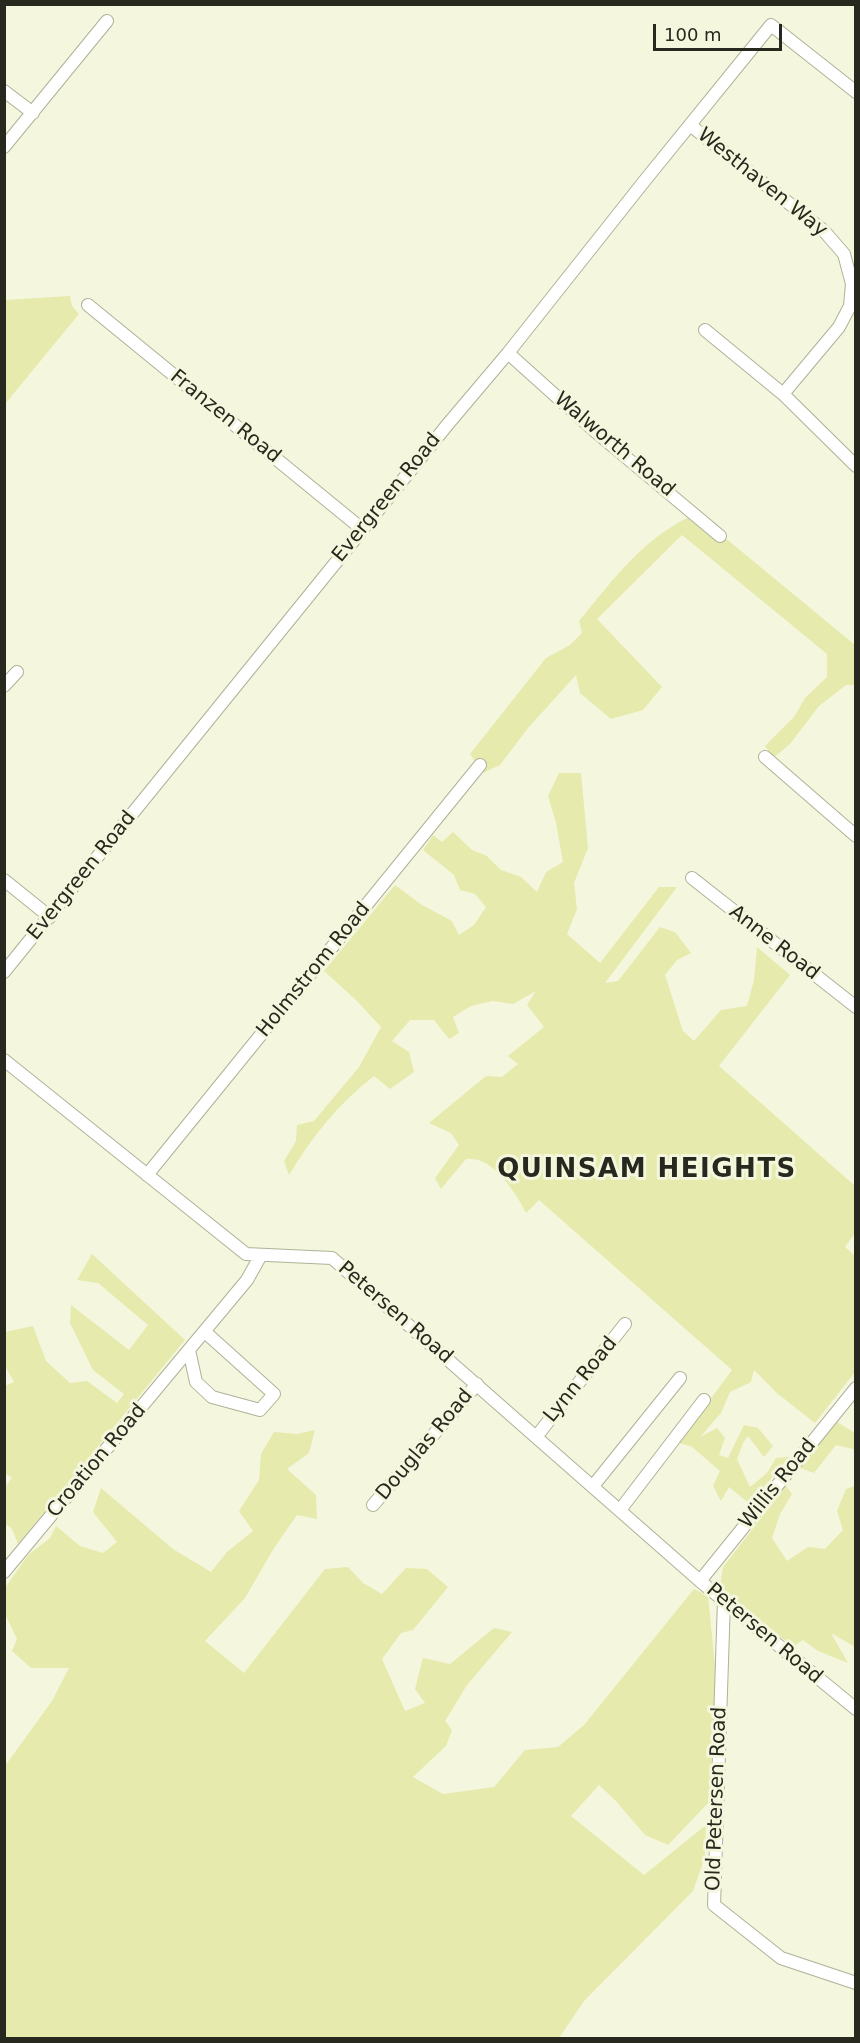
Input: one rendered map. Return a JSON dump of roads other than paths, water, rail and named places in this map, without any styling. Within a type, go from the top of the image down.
[{"type":"street","points":[[4,147],[108,21]]},
{"type":"street","name":"Evergreen Road","points":[[4,972],[362,529],[508,353],[646,178],[771,25],[855,92]]},
{"type":"street","points":[[4,91],[33,113]]},
{"type":"street","name":"Westhaven Way","points":[[690,125],[824,231],[844,254],[852,284],[850,306],[839,327],[783,394]]},
{"type":"street","name":"Franzen Road","points":[[88,304],[362,529]]},
{"type":"street","points":[[705,330],[783,394],[855,466]]},
{"type":"street","name":"Walworth Road","points":[[508,353],[597,433],[720,536]]},
{"type":"street","points":[[4,686],[17,672]]},
{"type":"street","points":[[765,757],[855,836]]},
{"type":"street","name":"Holmstrom Road","points":[[147,1175],[480,765]]},
{"type":"street","name":"Anne Road","points":[[692,878],[855,1007]]},
{"type":"street","points":[[4,880],[50,917]]},
{"type":"street","name":"Petersen Road","points":[[4,1060],[246,1254],[332,1258],[700,1581],[855,1709]]},
{"type":"street","name":"Croation Road","points":[[4,1572],[205,1332],[247,1280],[261,1255]]},
{"type":"street","name":"Lynn Road","points":[[536,1437],[626,1324]]},
{"type":"street","points":[[189,1350],[196,1382],[212,1397],[260,1410],[274,1394],[205,1332]]},
{"type":"street","points":[[593,1486],[680,1378]]},
{"type":"street","name":"Douglas Road","points":[[373,1505],[477,1384]]},
{"type":"street","name":"Willis Road","points":[[700,1581],[855,1388]]},
{"type":"street","points":[[620,1510],[704,1400]]},
{"type":"street","name":"Old Petersen Road","points":[[724,1600],[714,1905],[781,1958],[855,1983]]},
{"type":"district","name":"QUINSAM HEIGHTS","points":[[647,1170]]}]
